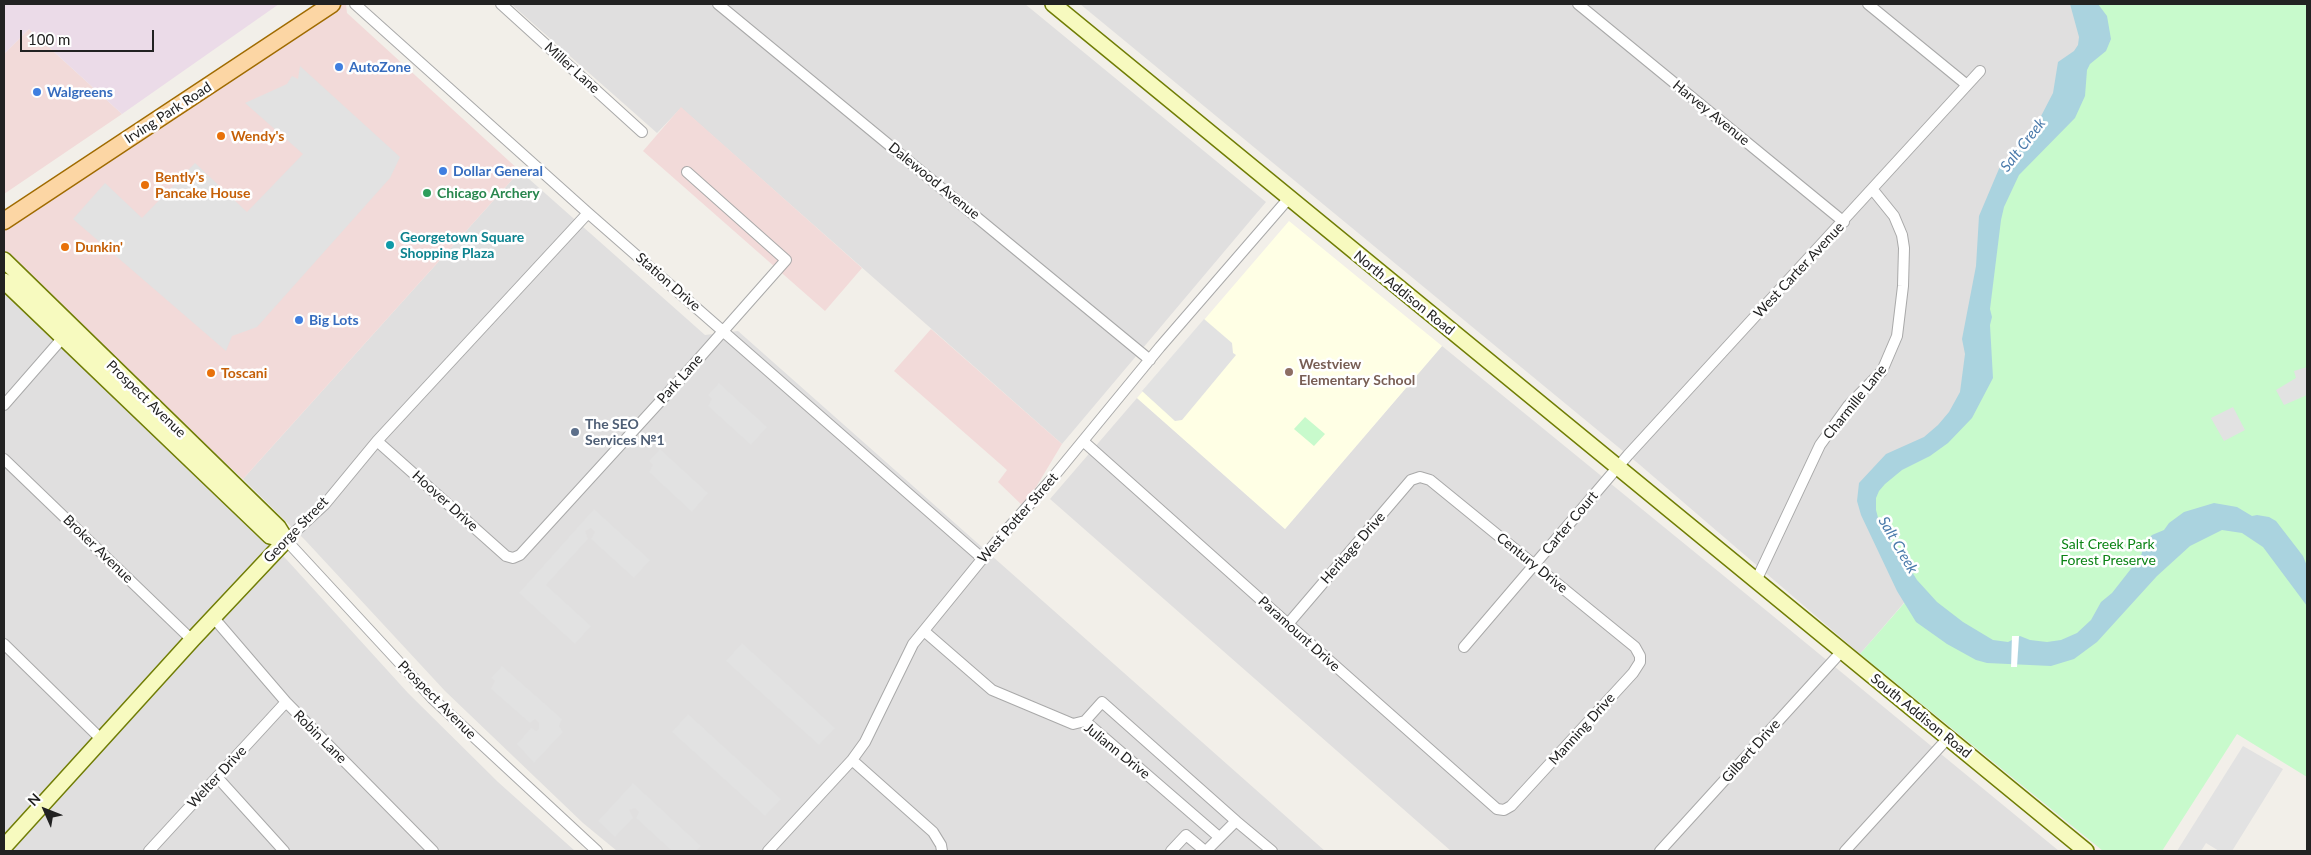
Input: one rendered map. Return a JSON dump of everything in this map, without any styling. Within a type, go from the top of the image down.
[{"type":"main road","name":"Irving Park Road","points":[[4,220],[332,4]]},
{"type":"street","name":"Station Drive","points":[[355,4],[588,213],[983,559]]},
{"type":"street","name":"Miller Lane","points":[[501,4],[642,132]]},
{"type":"street","name":"Dalewood Avenue","points":[[718,4],[1150,360]]},
{"type":"street","name":"North Addison Road","points":[[1052,4],[1756,581]]},
{"type":"street","name":"Harvey Avenue","points":[[1578,4],[1844,222]]},
{"type":"street","points":[[1868,4],[1967,85]]},
{"type":"street","name":"West Carter Avenue","points":[[1617,468],[1844,222],[1980,71]]},
{"type":"street","name":"Park Lane","points":[[513,558],[520,555],[557,516],[786,260],[687,172]]},
{"type":"street","name":"Charmille Lane","points":[[1756,581],[1820,445],[1838,419],[1882,371],[1896,336],[1903,286],[1904,248],[1902,235],[1894,216],[1873,190]]},
{"type":"street","name":"West Potter Street","points":[[768,851],[852,760],[865,742],[913,644],[1150,360],[1289,198]]},
{"type":"street","name":"George Street","points":[[6,839],[101,740],[286,540],[325,504],[377,441],[588,213]]},
{"type":"street","name":"Prospect Avenue","points":[[4,260],[67,333]]},
{"type":"street","name":"Prospect Avenue","points":[[4,281],[67,333],[278,527],[286,540],[438,704],[597,851]]},
{"type":"street","points":[[4,405],[67,333]]},
{"type":"street","name":"Hoover Drive","points":[[377,441],[506,556],[513,558]]},
{"type":"street","name":"Paramount Drive","points":[[1082,441],[1497,809],[1504,810],[1518,799]]},
{"type":"street","name":"Broker Avenue","points":[[4,459],[192,640]]},
{"type":"street","name":"Carter Court","points":[[1464,647],[1617,468]]},
{"type":"street","name":"Heritage Drive","points":[[1288,624],[1412,480],[1420,477]]},
{"type":"street","name":"Century Drive","points":[[1420,477],[1430,480],[1635,647],[1640,656]]},
{"type":"street","name":"South Addison Road","points":[[1756,581],[2086,851]]},
{"type":"street","name":"Robin Lane","points":[[213,617],[286,702],[433,851]]},
{"type":"street","name":"Juliann Drive","points":[[924,631],[992,690],[1073,724],[1085,721],[1219,837]]},
{"type":"street","points":[[4,644],[101,740]]},
{"type":"street","name":"Gilbert Drive","points":[[1660,851],[1842,651]]},
{"type":"street","name":"Manning Drive","points":[[1518,799],[1633,673],[1637,668],[1640,656]]},
{"type":"street","name":"Welter Drive","points":[[149,851],[286,702]]},
{"type":"street","points":[[1085,721],[1102,702],[1272,851]]},
{"type":"street","points":[[1845,851],[1948,738]]},
{"type":"street","points":[[852,760],[933,832],[942,851]]},
{"type":"street","points":[[218,777],[284,851]]},
{"type":"street","points":[[1171,851],[1186,835],[1205,851],[1236,821]]},
{"type":"shaded area","points":[[4,4],[279,4],[122,114],[29,29],[4,54]]},
{"type":"shaded area","name":"Georgetown Square Shopping Plaza","points":[[337,4],[346,4],[347,13],[520,171],[243,479],[4,261],[4,224]]},
{"type":"shaded area","points":[[511,4],[1025,4],[1266,202],[1062,444],[681,108],[657,133]]},
{"type":"shaded area","points":[[1080,4],[2081,4],[2086,45],[1970,365],[1909,597],[1860,654],[1640,465]]},
{"type":"shaded area","points":[[29,29],[122,114],[4,194],[4,54]]},
{"type":"shaded area","points":[[300,66],[400,157],[390,178],[257,327],[232,336],[226,351],[73,219],[105,183],[142,218],[195,163],[247,212],[303,154],[245,103],[287,84],[292,76],[298,79]]},
{"type":"shaded area","points":[[681,107],[862,268],[825,311],[643,151]]},
{"type":"shaded area","points":[[520,171],[705,335],[738,331],[1325,851],[617,851],[583,823],[445,691],[305,540],[243,479]]},
{"type":"shaded area","name":"Westview Elementary School","points":[[1289,221],[1442,346],[1285,529],[1137,398]]},
{"type":"shaded area","points":[[4,276],[287,560],[408,693],[498,782],[575,851],[4,851]]},
{"type":"shaded area","points":[[1204,319],[1232,343],[1233,353],[1236,355],[1182,420],[1175,421],[1142,391]]},
{"type":"shaded area","points":[[931,329],[1062,444],[1024,507],[998,482],[1007,470],[894,371]]},
{"type":"shaded area","points":[[1442,346],[2059,851],[1451,851],[1050,499],[1137,398],[1285,529]]},
{"type":"shaded area","points":[[2307,367],[2307,395],[2284,405],[2276,390],[2296,378],[2294,371]]},
{"type":"shaded area","points":[[719,383],[767,427],[751,445],[708,406],[712,399],[708,395]]},
{"type":"shaded area","points":[[2233,407],[2245,430],[2224,441],[2211,418]]},
{"type":"shaded area","points":[[660,449],[708,493],[692,512],[649,472],[653,465],[649,461]]},
{"type":"shaded area","points":[[594,509],[650,560],[634,578],[591,539],[595,532],[591,528],[585,531],[588,539],[546,585],[591,626],[575,644],[519,593]]},
{"type":"shaded area","points":[[742,643],[835,728],[819,745],[726,661]]},
{"type":"shaded area","points":[[502,666],[562,719],[559,726],[563,732],[534,763],[517,744],[531,728],[536,731],[539,729],[539,723],[535,719],[530,723],[491,689],[495,681],[491,678]]},
{"type":"shaded area","points":[[688,714],[781,799],[765,816],[672,732]]},
{"type":"shaded area","points":[[2243,746],[2283,769],[2232,851],[2219,851],[2206,843],[2201,851],[2177,851]]},
{"type":"shaded area","points":[[633,783],[701,846],[696,851],[672,851],[636,818],[639,812],[635,808],[629,810],[633,818],[615,837],[598,821]]},
{"type":"green space","name":"Salt Creek Park Forest Preserve","points":[[2087,4],[2307,4],[2307,777],[2237,734],[2162,851],[2103,851],[1860,654],[1913,593],[1868,518],[1876,480],[1960,418],[2001,194],[2068,102]]},
{"type":"green space","points":[[1305,417],[1325,434],[1314,446],[1294,429]]},
{"type":"water","name":"Salt Creek","points":[[2070,4],[2098,4],[2107,16],[2111,39],[2106,51],[2090,64],[2087,70],[2085,96],[2075,118],[2019,175],[2004,207],[1990,309],[1992,317],[1990,325],[1993,378],[1972,418],[1948,443],[1930,456],[1902,470],[1879,491],[1876,498],[1876,510],[1881,529],[1901,554],[1917,580],[1937,602],[1963,622],[1993,640],[2008,642],[2020,636],[2030,640],[2047,642],[2061,640],[2077,633],[2091,620],[2101,602],[2112,593],[2141,556],[2144,544],[2152,535],[2164,530],[2169,523],[2184,512],[2214,503],[2237,507],[2252,516],[2269,517],[2276,521],[2303,556],[2307,566],[2307,606],[2263,547],[2242,533],[2222,530],[2190,546],[2157,576],[2097,642],[2074,659],[2051,666],[1987,663],[1976,660],[1947,644],[1916,622],[1897,591],[1861,515],[1857,501],[1859,483],[1886,454],[1924,437],[1938,425],[1949,412],[1960,392],[1965,354],[1962,339],[1976,266],[1979,216],[2001,164],[2023,142],[2038,122],[2053,93],[2058,62],[2074,51],[2078,45],[2079,37]]},
{"type":"pier","points":[[2012,636],[2019,636],[2017,667],[2011,667]]},
{"type":"place","name":"AutoZone","points":[[339,67]]},
{"type":"place","name":"Walgreens","points":[[37,92]]},
{"type":"place","name":"Wendy's","points":[[221,136]]},
{"type":"place","name":"Dollar General","points":[[443,171]]},
{"type":"place","name":"Bently's Pancake House","points":[[145,185]]},
{"type":"place","name":"Chicago Archery","points":[[427,193]]},
{"type":"place","name":"Georgetown Square Shopping Plaza","points":[[390,245]]},
{"type":"place","name":"Dunkin'","points":[[65,247]]},
{"type":"place","name":"Big Lots","points":[[299,320]]},
{"type":"place","name":"Westview Elementary School","points":[[1289,372]]},
{"type":"place","name":"Toscani","points":[[211,373]]},
{"type":"place","name":"The SEO Services №1","points":[[575,432]]}]
